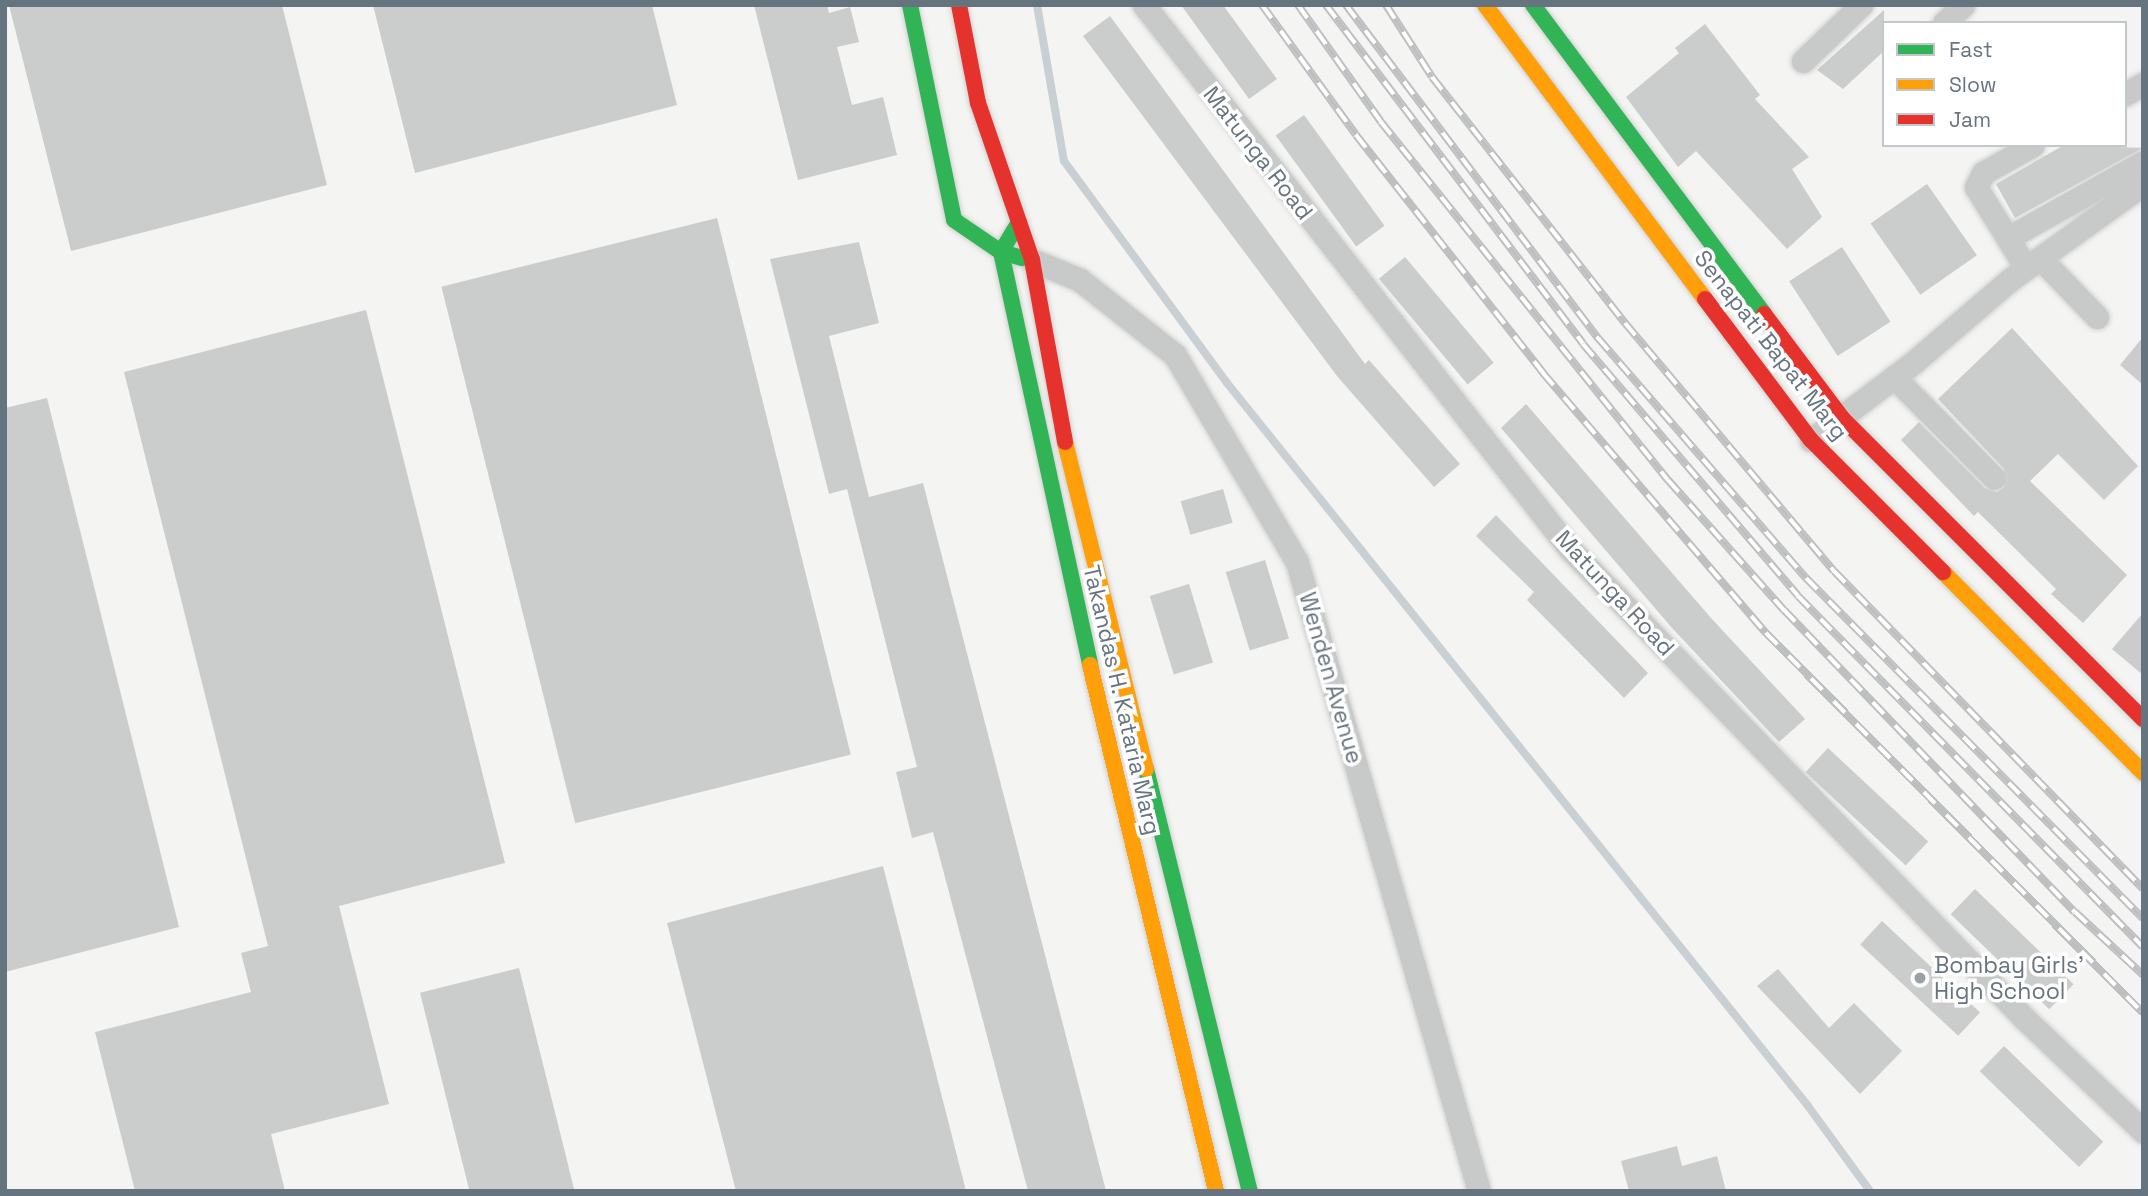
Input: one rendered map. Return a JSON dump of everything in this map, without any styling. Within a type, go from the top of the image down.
[{"type":"main road","points":[[910,5],[954,220],[1001,252],[1032,260]]},
{"type":"main road","name":"Takandas H. Kataria Marg","points":[[959,5],[978,103],[1032,260],[1052,389],[1250,1191]]},
{"type":"main road","name":"Senapati Bapat Marg","points":[[1485,5],[1811,440],[2143,719]]},
{"type":"main road","name":"Senapati Bapat Marg","points":[[1534,5],[1842,418],[2143,773]]},
{"type":"main road","points":[[1001,252],[1019,222]]},
{"type":"main road","name":"Takandas H. Kataria Marg","points":[[1001,252],[1102,722],[1216,1191]]},
{"type":"main road","points":[[1030,391],[1052,389]]},
{"type":"main road","points":[[1102,722],[1132,715]]},
{"type":"main road","points":[[2131,761],[2143,748]]},
{"type":"street","name":"Matunga Road","points":[[1144,5],[1569,548],[2025,1019],[2143,1131]]},
{"type":"street","points":[[1804,61],[1861,5]]},
{"type":"street","points":[[1946,21],[1963,5]]},
{"type":"street","points":[[2127,93],[2143,84]]},
{"type":"street","points":[[2031,147],[1977,180],[1976,187],[2008,238],[2033,263],[2097,317]]},
{"type":"street","points":[[2008,238],[2143,162]]},
{"type":"street","points":[[1811,440],[1894,377],[2033,263],[2143,184]]},
{"type":"street","name":"Wenden Avenue","points":[[1032,260],[1080,280],[1175,355],[1297,562],[1479,1191]]},
{"type":"street","points":[[1894,377],[1994,478]]},
{"type":"building","points":[[9,5],[282,5],[327,185],[71,251]]},
{"type":"building","points":[[373,5],[652,5],[677,105],[415,173]]},
{"type":"building","points":[[754,5],[827,5],[829,13],[850,7],[859,42],[837,47],[852,105],[883,97],[897,155],[798,180]]},
{"type":"building","points":[[1181,5],[1223,5],[1277,79],[1249,99]]},
{"type":"building","points":[[1884,10],[1882,53],[1843,89],[1817,70]]},
{"type":"building","points":[[1110,16],[1365,364],[1369,360],[1460,464],[1434,487],[1337,376],[1083,36]]},
{"type":"building","points":[[1705,24],[1760,95],[1755,99],[1809,157],[1792,169],[1822,217],[1787,249],[1696,151],[1678,167],[1626,97],[1679,53],[1675,48]]},
{"type":"building","points":[[1304,115],[1385,226],[1356,246],[1276,136]]},
{"type":"building","points":[[2061,147],[2143,148],[2015,218],[1996,184]]},
{"type":"building","points":[[1927,184],[1977,255],[1920,295],[1870,224]]},
{"type":"building","points":[[717,218],[851,755],[575,823],[441,287]]},
{"type":"building","points":[[859,242],[879,323],[829,336],[869,497],[923,483],[1106,1191],[1028,1191],[933,832],[912,838],[896,772],[917,767],[847,489],[829,494],[770,259]]},
{"type":"building","points":[[1842,247],[1890,322],[1838,356],[1789,281]]},
{"type":"building","points":[[1405,257],[1494,363],[1468,385],[1379,279]]},
{"type":"building","points":[[366,310],[505,863],[339,906],[389,1104],[271,1134],[285,1191],[135,1191],[95,1032],[251,992],[241,953],[268,946],[124,372]]},
{"type":"building","points":[[2012,328],[2138,466],[2104,500],[2058,454],[2030,481],[2127,575],[2083,623],[2051,594],[2056,589],[1978,512],[1974,516],[1901,440],[1919,422],[1985,488],[1997,492],[2004,487],[2004,469],[1938,399]]},
{"type":"building","points":[[2143,337],[2143,385],[2120,365]]},
{"type":"building","points":[[47,398],[179,927],[5,972],[5,408]]},
{"type":"building","points":[[1526,404],[1711,618],[1805,719],[1779,742],[1672,628],[1501,428]]},
{"type":"building","points":[[1223,489],[1233,523],[1190,535],[1181,501]]},
{"type":"building","points":[[1496,515],[1648,673],[1624,698],[1527,600],[1534,592],[1476,536]]},
{"type":"building","points":[[1265,560],[1289,638],[1250,650],[1226,572]]},
{"type":"building","points":[[1189,584],[1213,662],[1174,674],[1150,596]]},
{"type":"building","points":[[2143,613],[2143,675],[2112,649]]},
{"type":"building","points":[[1828,748],[1928,841],[1906,866],[1805,772]]},
{"type":"building","points":[[883,866],[966,1191],[736,1191],[667,923]]},
{"type":"building","points":[[1975,889],[2074,984],[2049,1009],[1951,914]]},
{"type":"building","name":"Bombay Girls' High School","points":[[1882,921],[1980,1012],[1958,1036],[1860,944]]},
{"type":"building","points":[[519,968],[575,1191],[469,1191],[420,993]]},
{"type":"building","points":[[1778,969],[1829,1028],[1854,1003],[1902,1051],[1860,1094],[1757,986]]},
{"type":"building","points":[[2004,1046],[2103,1142],[2079,1167],[1980,1071]]},
{"type":"building","points":[[1677,1146],[1682,1166],[1717,1156],[1726,1191],[1629,1191],[1621,1161]]},
{"type":"waterway","points":[[1037,5],[1064,161],[1227,383],[1808,1106],[1870,1191]]},
{"type":"railway","points":[[1262,5],[1356,135],[1543,373],[1766,633],[2143,1013]]},
{"type":"railway","points":[[1298,5],[1381,122],[1668,480],[1784,610],[2075,912],[2143,975]]},
{"type":"railway","points":[[1326,5],[1583,344],[1798,596],[2143,947]]},
{"type":"railway","points":[[1346,5],[1598,338],[1806,578],[2143,918]]},
{"type":"railway","points":[[1386,5],[1432,77],[1625,323],[1834,571],[2143,889]]},
{"type":"traffic: fast","points":[[910,5],[954,220],[1001,252],[1022,258]]},
{"type":"traffic: fast","points":[[1533,5],[1764,314]]},
{"type":"traffic: fast","points":[[1019,222],[1001,252],[1090,665]]},
{"type":"traffic: fast","points":[[1146,769],[1250,1191]]},
{"type":"traffic: slow","points":[[1485,5],[1705,299]]},
{"type":"traffic: slow","points":[[1065,442],[1146,769]]},
{"type":"traffic: slow","points":[[1943,572],[2143,773]]},
{"type":"traffic: slow","points":[[1090,665],[1216,1191]]},
{"type":"traffic: jam","points":[[959,5],[978,103],[1032,260],[1065,442]]},
{"type":"traffic: jam","points":[[1705,299],[1811,440],[1943,572]]},
{"type":"traffic: jam","points":[[1764,314],[1842,418],[2143,719]]},
{"type":"place","name":"Bombay Girls' High School","points":[[1920,978]]}]
